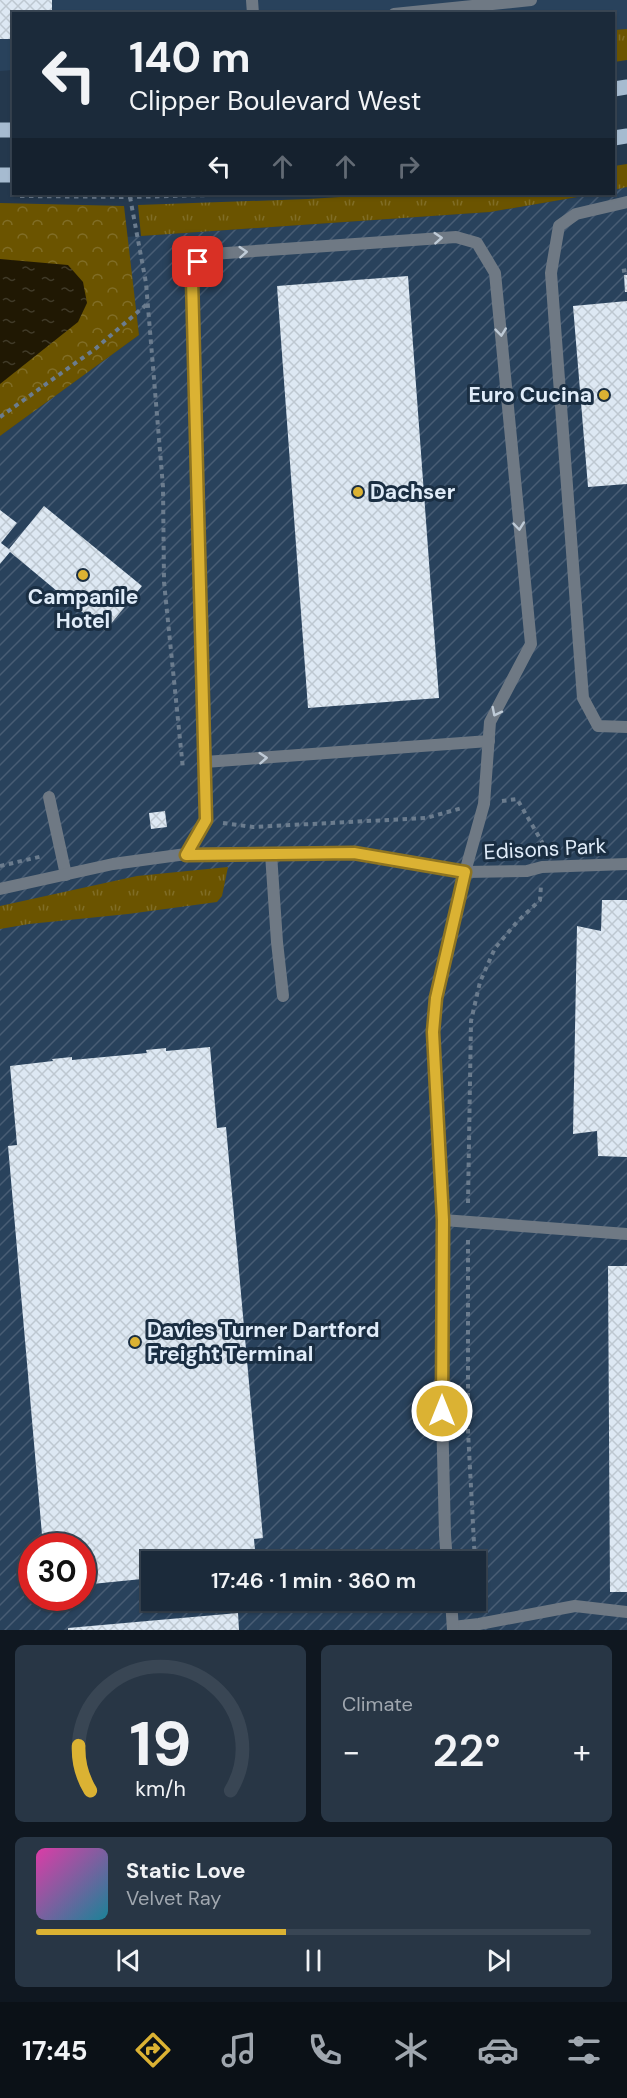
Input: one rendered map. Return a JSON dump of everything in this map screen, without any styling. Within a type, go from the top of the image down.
[{"type":"street","points":[[414,12],[531,0]]},
{"type":"street","points":[[627,202],[576,214],[559,226],[551,273],[583,698],[598,726],[627,727]]},
{"type":"street","points":[[186,855],[206,820],[192,279],[198,262],[212,254],[456,237],[477,243],[495,273],[531,644],[490,722],[484,804],[465,872],[436,998],[433,1032],[443,1220],[442,1411],[446,1551]]},
{"type":"street","points":[[205,762],[489,741]]},
{"type":"street","points":[[49,797],[66,875]]},
{"type":"street","name":"Edisons Park","points":[[0,889],[113,864],[186,855],[354,853],[465,872],[527,871],[542,867],[627,864]]},
{"type":"street","points":[[271,854],[283,996]]},
{"type":"street","points":[[443,1220],[627,1234]]},
{"type":"street","points":[[452,1611],[453,1628],[575,1606],[627,1612]]},
{"type":"path","points":[[12,195],[130,197],[211,195]]},
{"type":"path","points":[[130,197],[146,283],[163,487],[164,582],[184,781]]},
{"type":"path","points":[[0,417],[95,349],[147,303]]},
{"type":"path","points":[[0,866],[61,852]]},
{"type":"path","points":[[478,1611],[479,1624]]},
{"type":"shaded area","points":[[0,0],[627,0],[627,29],[615,30],[615,12],[12,12],[12,70],[0,71]]},
{"type":"shaded area","points":[[627,187],[627,1630],[0,1630],[0,436],[139,335],[126,237],[490,212],[589,195],[615,195],[615,190]]},
{"type":"green space","points":[[627,29],[627,60],[615,62],[615,30]]},
{"type":"green space","points":[[627,164],[627,187],[615,190],[615,166]]},
{"type":"green space","points":[[373,195],[589,195],[490,212],[141,236],[138,205]]},
{"type":"green space","points":[[0,203],[124,206],[139,335],[0,436]]},
{"type":"green space","points":[[228,867],[222,896],[217,902],[0,929],[0,906],[137,876]]},
{"type":"water","points":[[0,259],[68,265],[83,282],[87,303],[78,322],[0,384]]},
{"type":"building","points":[[0,0],[52,0],[52,12],[12,12],[12,39],[0,39]]},
{"type":"building","points":[[624,275],[627,275],[627,292],[625,292]]},
{"type":"building","name":"Dachser","points":[[408,276],[439,698],[308,708],[277,286]]},
{"type":"building","name":"Euro Cucina","points":[[627,301],[627,484],[588,487],[573,306]]},
{"type":"building","name":"Campanile Hotel","points":[[44,506],[142,586],[105,631],[10,552],[0,564],[0,510],[17,523],[1,543],[9,549]]},
{"type":"building","points":[[165,811],[167,827],[151,829],[149,813]]},
{"type":"building","points":[[602,900],[627,900],[627,1157],[598,1156],[597,1131],[573,1134],[577,926],[601,931]]},
{"type":"building","name":"Davies Turner Dartford Freight Terminal","points":[[210,1047],[217,1128],[226,1127],[263,1538],[254,1539],[255,1551],[141,1551],[141,1579],[96,1584],[96,1533],[42,1533],[8,1146],[17,1145],[10,1066],[72,1057],[72,1060],[147,1053],[146,1050],[166,1048],[166,1051]]},
{"type":"building","points":[[608,1266],[627,1266],[627,1592],[610,1592]]},
{"type":"building","points":[[238,1613],[239,1630],[68,1630],[68,1628]]},
{"type":"place","name":"Euro Cucina","points":[[604,395]]},
{"type":"place","name":"Dachser","points":[[358,492]]},
{"type":"place","name":"Campanile Hotel","points":[[83,575]]},
{"type":"place","name":"Davies Turner Dartford Freight Terminal","points":[[135,1342]]},
{"type":"route","points":[[198,262],[192,279],[206,820],[186,855],[354,853],[465,872],[436,998],[433,1032],[443,1220],[442,1411]]}]
